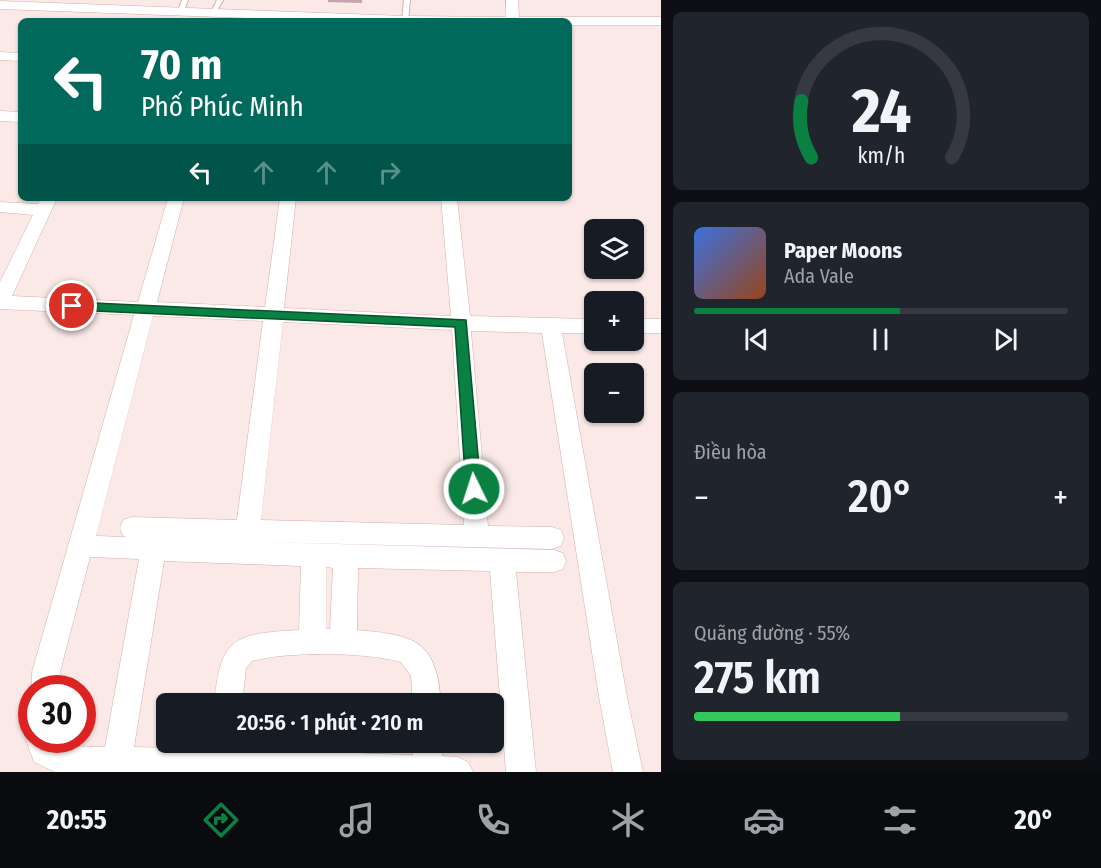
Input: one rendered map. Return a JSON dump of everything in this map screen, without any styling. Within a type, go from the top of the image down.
[{"type":"street","points":[[238,16],[249,0]]},
{"type":"street","points":[[512,0],[513,18]]},
{"type":"street","points":[[0,5],[217,6],[238,16],[305,18]]},
{"type":"street","points":[[572,20],[661,21]]},
{"type":"street","points":[[0,56],[18,57]]},
{"type":"street","points":[[0,116],[18,117]]},
{"type":"street","points":[[46,675],[175,201]]},
{"type":"street","points":[[248,530],[272,315],[288,201]]},
{"type":"street","points":[[449,201],[477,537]]},
{"type":"street","points":[[0,207],[46,204],[0,302],[144,310],[584,326]]},
{"type":"street","points":[[552,326],[611,685],[628,772]]},
{"type":"street","points":[[644,326],[661,326]]},
{"type":"street","points":[[80,546],[314,556],[502,560],[553,549],[477,537],[132,528]]},
{"type":"street","points":[[117,762],[153,550]]},
{"type":"street","points":[[312,643],[314,556]]},
{"type":"street","points":[[343,643],[346,557]]},
{"type":"street","points":[[502,560],[521,772]]},
{"type":"street","points":[[230,693],[234,662],[242,652],[254,646],[312,643],[393,645],[409,651],[422,665],[426,693]]},
{"type":"street","points":[[46,753],[64,761],[117,762],[224,753],[428,757],[458,772]]},
{"type":"lane","points":[[405,18],[407,0]]},
{"type":"building","points":[[328,0],[362,0],[362,3],[328,2]]},
{"type":"route","points":[[72,306],[461,323],[474,489]]}]
